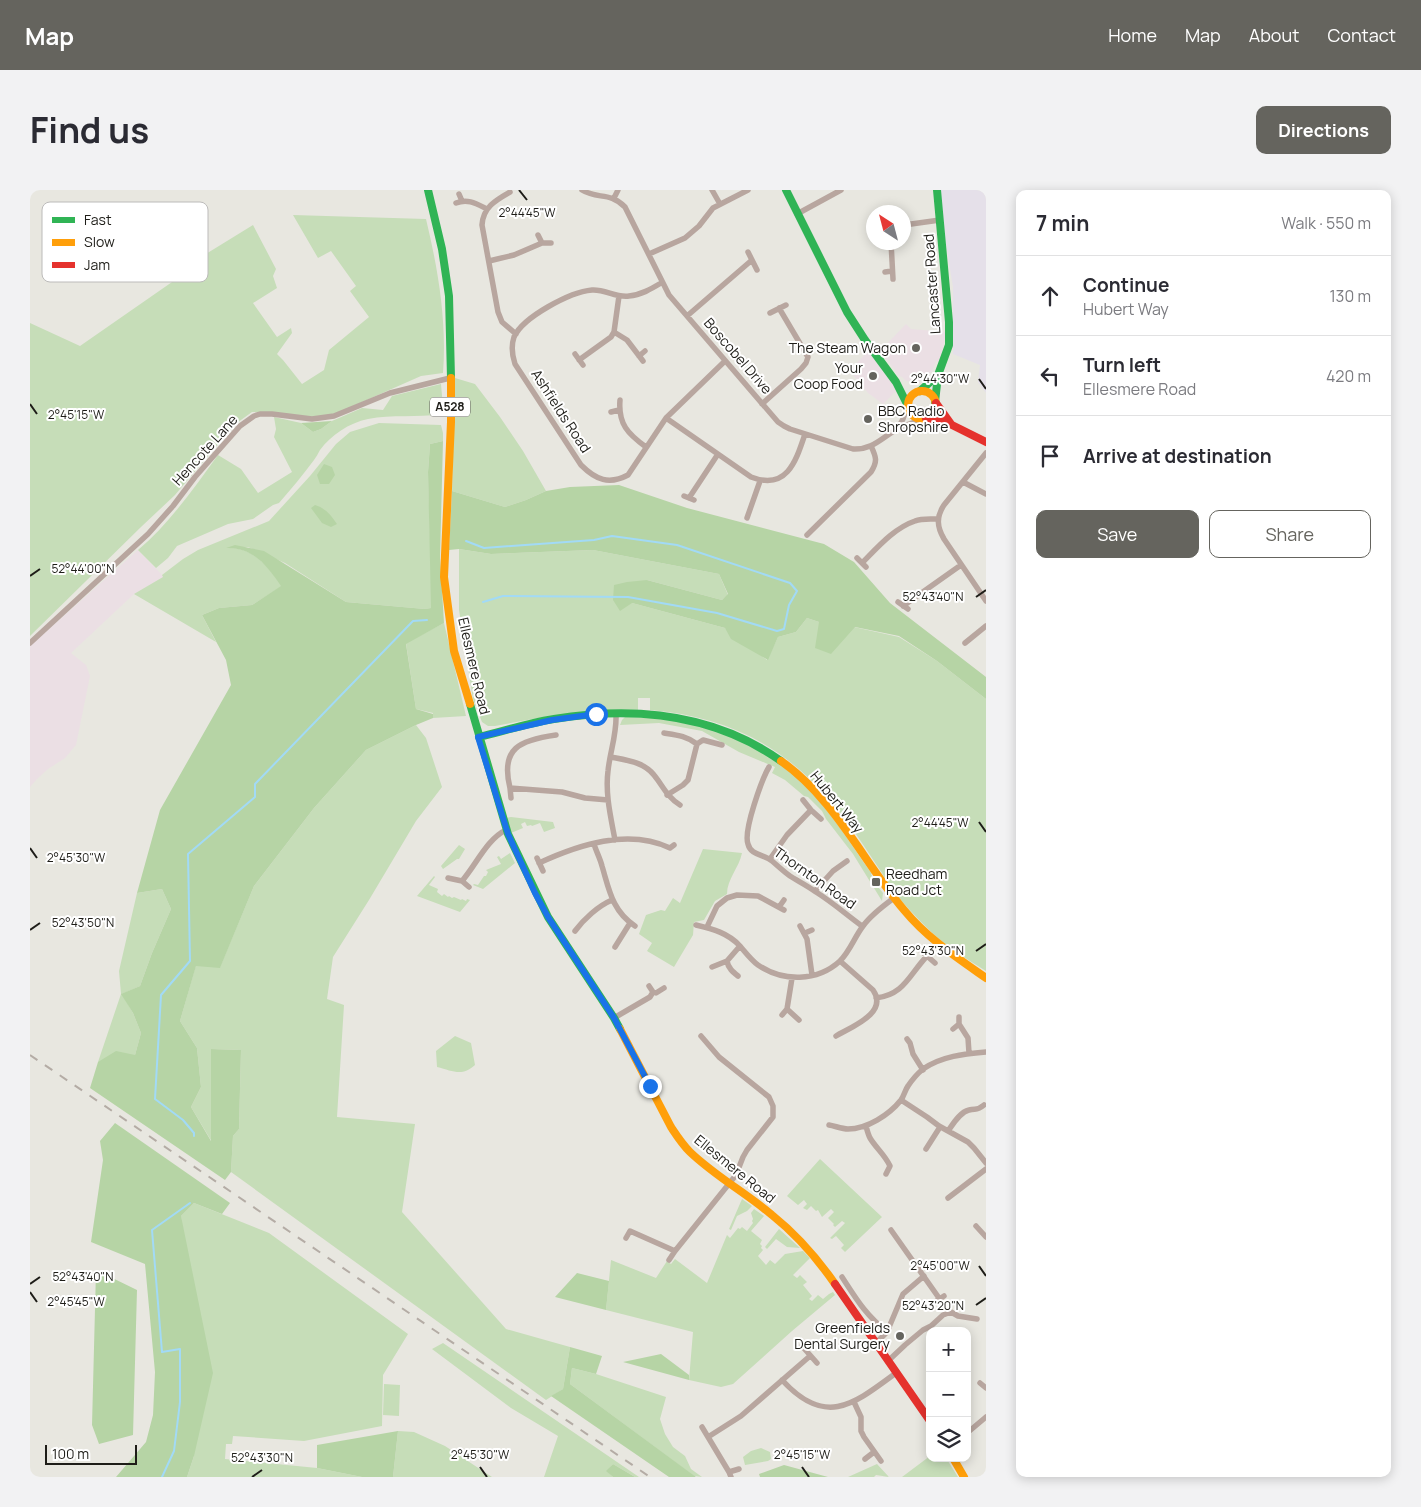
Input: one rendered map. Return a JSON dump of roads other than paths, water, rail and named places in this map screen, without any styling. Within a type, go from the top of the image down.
[{"type":"main road","name":"Ellesmere Road","points":[[428,190],[442,249],[449,296],[451,344],[451,422],[444,576],[454,651],[506,830],[548,917],[614,1018],[671,1127],[681,1142],[690,1152],[729,1184],[772,1215],[807,1247],[833,1281],[927,1417]]},
{"type":"main road","points":[[786,190],[847,312],[896,382],[912,415],[920,419],[936,419],[951,424],[986,442]]},
{"type":"main road","name":"Lancaster Road","points":[[936,402],[938,375],[949,345],[949,322],[938,190]]},
{"type":"main road","name":"Lancaster Road","points":[[920,391],[938,375]]},
{"type":"main road","points":[[896,382],[932,395],[951,424]]},
{"type":"main road","points":[[907,405],[911,395],[920,391]]},
{"type":"main road","points":[[926,419],[934,412],[936,402]]},
{"type":"main road","name":"Hubert Way","points":[[478,737],[552,720],[596,714],[648,713],[694,720],[741,736],[769,752],[802,777],[837,818],[894,898],[918,926],[942,948],[986,978]]},
{"type":"main road","points":[[955,1462],[964,1477]]},
{"type":"street","points":[[582,190],[589,194],[614,198],[618,190]]},
{"type":"street","points":[[712,190],[720,204]]},
{"type":"street","points":[[649,254],[685,238],[713,208],[748,190]]},
{"type":"street","points":[[797,214],[841,190]]},
{"type":"street","points":[[510,192],[503,200],[492,203],[484,214],[482,225],[498,312],[502,322],[516,334],[541,312],[558,301],[574,294],[601,290],[627,297],[645,292],[661,283]]},
{"type":"street","points":[[459,194],[459,202],[478,204],[487,210]]},
{"type":"street","name":"Boscobel Drive","points":[[614,198],[624,207],[649,254],[661,283],[669,295],[762,404],[784,426],[852,449],[871,446]]},
{"type":"street","points":[[911,224],[940,220]]},
{"type":"street","points":[[538,235],[542,243]]},
{"type":"street","points":[[489,261],[514,255],[542,243],[551,243]]},
{"type":"street","points":[[891,250],[893,280]]},
{"type":"street","points":[[748,252],[757,270]]},
{"type":"street","points":[[687,316],[752,260]]},
{"type":"street","points":[[885,272],[892,271]]},
{"type":"street","points":[[583,365],[577,357],[611,337],[614,332],[619,296]]},
{"type":"street","points":[[770,312],[786,305]]},
{"type":"street","points":[[762,404],[802,369],[808,357],[779,308]]},
{"type":"street","points":[[614,332],[627,340],[641,358],[645,351]]},
{"type":"street","name":"Ashfields Road","points":[[516,334],[512,345],[515,364],[582,464],[589,473],[600,479],[619,480],[628,475],[666,418],[725,361]]},
{"type":"street","name":"Hencote Lane","points":[[30,643],[148,534],[240,426],[254,416],[272,414],[312,419],[334,416],[390,393],[450,378]]},
{"type":"street","points":[[620,400],[619,410],[625,427],[631,435],[646,447]]},
{"type":"street","points":[[896,429],[903,419],[907,405]]},
{"type":"street","points":[[611,412],[619,410]]},
{"type":"street","points":[[666,418],[751,477],[760,481],[778,478],[792,468],[805,434]]},
{"type":"street","points":[[807,535],[815,532],[871,472],[876,458],[871,446],[896,429],[926,419]]},
{"type":"street","points":[[986,453],[944,505],[939,512],[938,519],[940,532],[986,601]]},
{"type":"street","points":[[689,498],[718,454]]},
{"type":"street","points":[[747,518],[753,512],[760,481]]},
{"type":"street","points":[[964,482],[986,494]]},
{"type":"street","points":[[862,562],[904,526],[921,519],[938,519]]},
{"type":"street","points":[[903,605],[961,565]]},
{"type":"street","points":[[964,642],[986,626]]},
{"type":"street","points":[[615,840],[608,800],[608,770],[616,732],[616,714]]},
{"type":"street","points":[[664,734],[684,736],[697,744]]},
{"type":"street","points":[[511,798],[507,767],[508,760],[514,750],[520,744],[544,737],[556,736]]},
{"type":"street","points":[[668,795],[688,780],[697,744],[703,740],[722,745]]},
{"type":"street","points":[[611,757],[638,764],[648,769],[654,774],[670,798],[680,805]]},
{"type":"street","name":"Thornton Road","points":[[769,767],[758,792],[748,831],[747,840],[749,847],[754,853],[770,859],[788,875],[815,891],[862,926]]},
{"type":"street","points":[[510,788],[562,792],[585,798],[608,800]]},
{"type":"street","points":[[803,800],[821,820]]},
{"type":"street","points":[[770,859],[787,835],[811,810]]},
{"type":"street","points":[[462,881],[493,839],[506,830]]},
{"type":"street","points":[[543,871],[538,861],[568,850],[594,844],[634,839],[647,840],[670,848],[674,845]]},
{"type":"street","points":[[594,844],[612,900],[618,910],[633,924],[615,947]]},
{"type":"street","points":[[815,891],[833,871],[847,861]]},
{"type":"street","points":[[448,878],[462,881],[469,887]]},
{"type":"street","points":[[707,927],[717,906],[732,896],[750,894],[758,896],[781,909],[784,900]]},
{"type":"street","points":[[696,925],[725,934],[762,968],[774,974],[792,978],[812,975],[827,970],[840,961],[853,944],[862,926],[894,898]]},
{"type":"street","points":[[574,928],[604,904],[612,900]]},
{"type":"street","points":[[800,926],[805,933],[812,975]]},
{"type":"street","points":[[805,933],[812,930]]},
{"type":"street","points":[[712,967],[727,961],[740,946]]},
{"type":"street","points":[[919,949],[935,963]]},
{"type":"street","points":[[876,998],[888,996],[898,991],[926,956]]},
{"type":"street","points":[[727,961],[727,965],[738,976]]},
{"type":"street","points":[[836,1036],[868,1018],[876,1006],[873,990],[840,961]]},
{"type":"street","points":[[782,1015],[787,1009],[792,978]]},
{"type":"street","points":[[614,1018],[650,997],[651,989],[656,993],[664,988]]},
{"type":"street","points":[[787,1009],[799,1020]]},
{"type":"street","points":[[959,1017],[959,1024],[968,1038],[969,1053]]},
{"type":"street","points":[[953,1029],[959,1024]]},
{"type":"street","points":[[669,1260],[729,1184],[736,1174],[743,1156],[773,1117],[774,1111],[769,1097],[719,1057],[701,1036]]},
{"type":"street","points":[[910,1041],[913,1054],[923,1070]]},
{"type":"street","points":[[833,1124],[847,1129],[866,1126],[882,1117],[901,1100],[908,1086],[923,1070],[941,1060],[969,1053],[986,1052]]},
{"type":"street","points":[[901,1100],[974,1148],[986,1163]]},
{"type":"street","points":[[948,1131],[963,1112],[970,1110],[979,1113],[984,1105]]},
{"type":"street","points":[[866,1126],[870,1138],[892,1166],[886,1174]]},
{"type":"street","points":[[926,1149],[940,1127]]},
{"type":"street","points":[[948,1198],[986,1169]]},
{"type":"street","points":[[626,1238],[632,1224]]},
{"type":"street","points":[[976,1226],[986,1237]]},
{"type":"street","points":[[891,1230],[939,1298]]},
{"type":"street","points":[[630,1231],[676,1251]]},
{"type":"street","points":[[876,1343],[887,1332],[903,1294],[924,1276]]},
{"type":"street","points":[[842,1277],[866,1314],[887,1332]]},
{"type":"street","points":[[888,1361],[922,1330],[931,1326],[943,1315],[951,1312],[958,1316],[977,1319]]},
{"type":"street","points":[[802,1346],[817,1363]]},
{"type":"street","points":[[708,1437],[741,1416],[810,1356]]},
{"type":"street","points":[[782,1380],[806,1401],[830,1407],[843,1406],[854,1402],[896,1373]]},
{"type":"street","points":[[854,1402],[860,1417],[861,1431],[881,1461]]},
{"type":"street","points":[[971,1430],[986,1417]]},
{"type":"street","points":[[702,1427],[730,1474],[739,1469]]},
{"type":"street","points":[[865,1459],[874,1452]]},
{"type":"waterway","points":[[466,541],[484,548],[594,540],[612,536],[677,545],[790,583],[797,591],[789,605],[784,629],[777,631],[717,613],[628,597],[503,596],[483,602]]},
{"type":"waterway","points":[[194,1136],[194,1133],[183,1120],[155,1099],[161,995],[190,961],[188,854],[255,797],[255,784],[413,621],[427,620]]},
{"type":"waterway","points":[[162,1477],[174,1451],[180,1402],[180,1349],[162,1352],[152,1230],[190,1203]]},
{"type":"railway","points":[[30,1055],[650,1477]]},
{"type":"place","name":"The Steam Wagon","points":[[916,348]]},
{"type":"place","name":"Your Coop Food","points":[[873,376]]},
{"type":"place","name":"BBC Radio Shropshire","points":[[868,419]]},
{"type":"place","name":"Reedham Road Jct","points":[[876,882]]},
{"type":"place","name":"Greenfields Dental Surgery","points":[[900,1336]]}]
